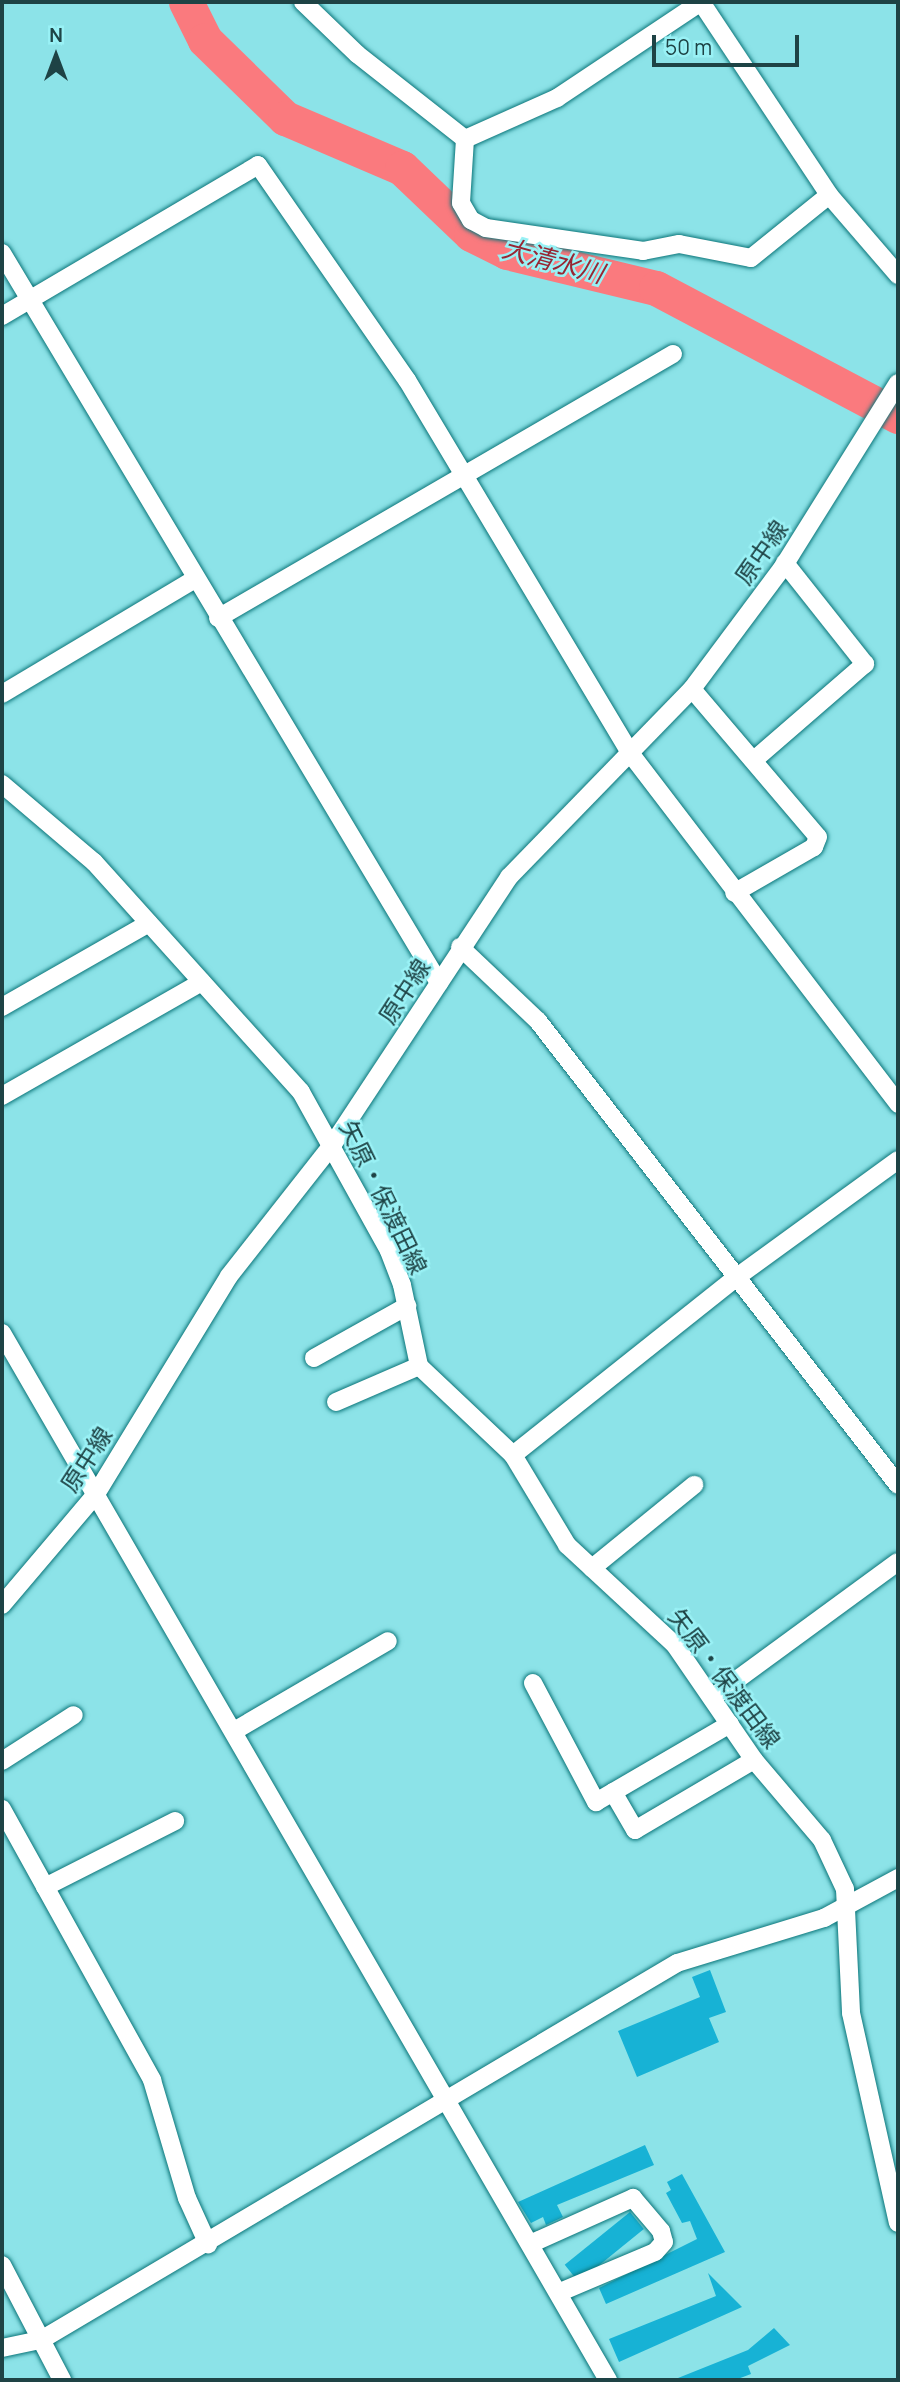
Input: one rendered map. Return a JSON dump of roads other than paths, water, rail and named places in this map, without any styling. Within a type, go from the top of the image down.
[{"type":"street","points":[[303,2],[357,54],[465,139]]},
{"type":"street","points":[[465,139],[557,98],[701,2],[829,195],[898,275]]},
{"type":"street","points":[[465,139],[461,203],[471,220],[486,228],[643,251],[679,244],[751,258],[829,195]]},
{"type":"street","points":[[2,316],[258,165],[407,380],[630,753],[734,893],[898,1104]]},
{"type":"street","points":[[2,253],[439,984]]},
{"type":"street","points":[[218,618],[673,354]]},
{"type":"street","name":"原中線","points":[[2,1605],[96,1494],[229,1276],[333,1144],[439,984],[460,947],[509,877],[692,689],[785,563],[896,387]]},
{"type":"street","points":[[754,760],[865,664],[785,563]]},
{"type":"street","points":[[2,694],[195,579]]},
{"type":"street","points":[[692,689],[818,837],[814,847],[734,893]]},
{"type":"street","name":"矢原・保渡田線","points":[[2,784],[94,862],[300,1092],[333,1144],[389,1251],[407,1306],[419,1366],[513,1455],[548,1521],[592,1568],[675,1645],[754,1760],[822,1840],[845,1889],[851,2013],[898,2223]]},
{"type":"street","points":[[2,1007],[149,923]]},
{"type":"street","points":[[460,947],[538,1021],[898,1485]]},
{"type":"street","points":[[2,1096],[202,982]]},
{"type":"street","points":[[513,1455],[737,1277],[898,1160]]},
{"type":"street","points":[[314,1358],[407,1306]]},
{"type":"street","points":[[2,1333],[449,2101],[608,2380]]},
{"type":"street","points":[[336,1402],[419,1366]]},
{"type":"street","points":[[592,1568],[694,1485]]},
{"type":"street","points":[[712,1698],[898,1564]]},
{"type":"street","points":[[234,1731],[388,1641]]},
{"type":"street","points":[[533,1682],[596,1802],[730,1724]]},
{"type":"street","points":[[2,1761],[74,1715]]},
{"type":"street","points":[[613,1792],[635,1830],[754,1760]]},
{"type":"street","points":[[2,1809],[152,2080],[187,2198],[208,2244]]},
{"type":"street","points":[[45,1887],[176,1821]]},
{"type":"street","points":[[2,2348],[41,2340],[208,2244],[677,1963],[848,1908],[898,1878]]},
{"type":"street","points":[[530,2244],[633,2198],[661,2231],[664,2242],[655,2252],[558,2293]]},
{"type":"street","points":[[2,2265],[62,2380]]},
{"type":"waterway","name":"大清水川","points":[[186,2],[205,40],[285,118],[402,168],[471,234],[507,252],[656,288],[898,416]]}]
